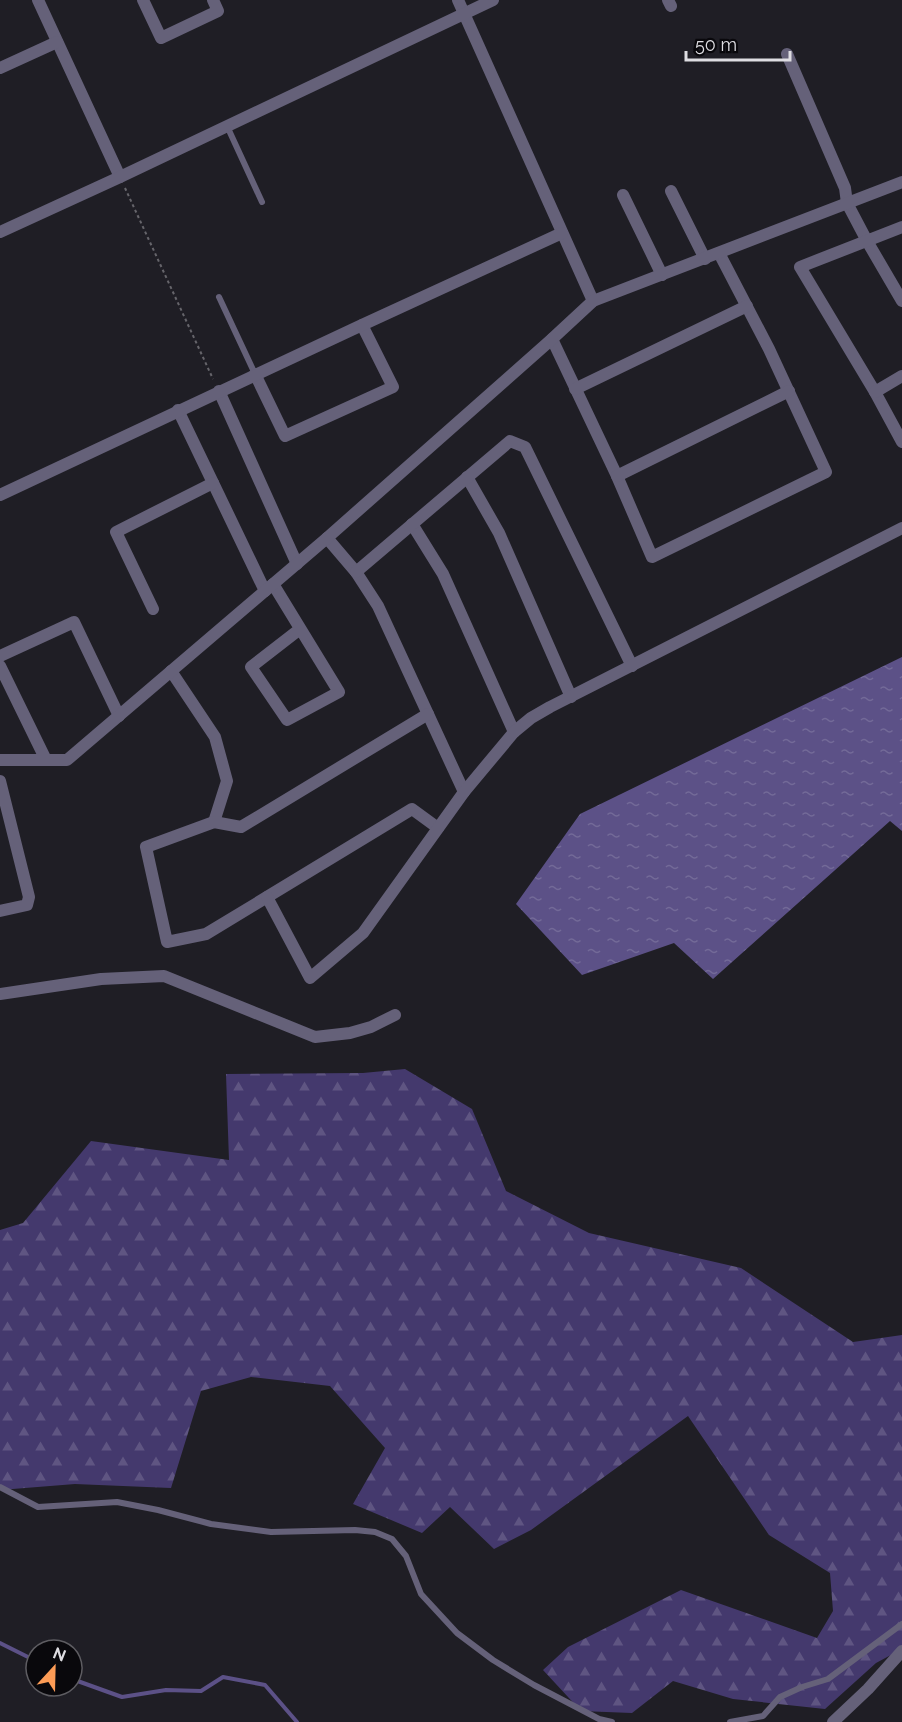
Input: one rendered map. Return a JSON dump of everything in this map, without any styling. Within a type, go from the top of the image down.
[{"type":"street","points":[[38,0],[120,177]]},
{"type":"street","points":[[143,0],[161,38],[218,11],[213,0]]},
{"type":"street","points":[[458,0],[593,301]]},
{"type":"street","points":[[0,232],[493,0]]},
{"type":"street","points":[[0,68],[57,42]]},
{"type":"street","points":[[787,54],[845,188],[847,203],[902,301]]},
{"type":"street","points":[[0,760],[67,760],[327,538],[593,301],[902,182]]},
{"type":"street","points":[[671,191],[705,259]]},
{"type":"street","points":[[623,195],[662,275]]},
{"type":"street","points":[[902,227],[800,267],[875,392],[902,442]]},
{"type":"street","points":[[0,495],[255,374],[562,234]]},
{"type":"street","points":[[552,339],[617,476],[651,557],[826,472],[769,349],[719,254]]},
{"type":"street","points":[[575,389],[747,306]]},
{"type":"street","points":[[255,374],[285,436],[393,387],[362,325]]},
{"type":"street","points":[[875,392],[902,376]]},
{"type":"street","points":[[219,391],[297,564]]},
{"type":"street","points":[[617,476],[789,391]]},
{"type":"street","points":[[178,411],[269,588],[300,629],[339,692],[287,720],[251,667],[300,629]]},
{"type":"street","points":[[356,572],[510,441],[525,447],[632,666]]},
{"type":"street","points":[[467,477],[499,533],[572,697]]},
{"type":"street","points":[[153,609],[116,532],[213,483]]},
{"type":"street","points":[[412,524],[443,574],[514,732]]},
{"type":"street","points":[[267,897],[310,978],[363,933],[465,792],[514,732],[531,718],[902,528]]},
{"type":"street","points":[[327,538],[356,572],[378,606],[465,792]]},
{"type":"street","points":[[0,657],[74,622],[119,716]]},
{"type":"street","points":[[0,666],[46,760]]},
{"type":"street","points":[[171,671],[215,737],[227,781],[214,822]]},
{"type":"street","points":[[428,714],[241,827],[214,822],[146,848],[167,942],[206,934],[412,809],[438,828]]},
{"type":"street","points":[[0,782],[4,817],[29,897],[27,905],[0,911]]},
{"type":"street","points":[[0,994],[101,980],[164,976],[315,1037],[350,1033],[371,1027],[395,1015]]},
{"type":"street","points":[[833,1722],[868,1689],[902,1651]]},
{"type":"lane","points":[[227,126],[262,202]]},
{"type":"lane","points":[[219,297],[255,374]]},
{"type":"lane","points":[[0,1487],[38,1507],[117,1502],[211,1524],[271,1532],[355,1530],[375,1532],[392,1539],[406,1556],[421,1594],[457,1633],[493,1660],[534,1685],[599,1719],[612,1722]]},
{"type":"lane","points":[[730,1722],[763,1716],[780,1697],[828,1679],[902,1624]]},
{"type":"path","points":[[120,177],[219,391]]},
{"type":"green space","points":[[405,1069],[472,1109],[506,1191],[589,1233],[741,1268],[853,1342],[902,1335],[902,1649],[876,1663],[825,1709],[733,1699],[673,1681],[632,1713],[581,1711],[543,1670],[568,1647],[681,1590],[817,1638],[833,1611],[830,1573],[769,1535],[688,1416],[531,1530],[494,1549],[450,1507],[422,1533],[353,1504],[385,1448],[330,1386],[251,1377],[201,1391],[171,1488],[75,1484],[0,1490],[0,1230],[23,1223],[91,1141],[229,1160],[226,1074],[363,1073]]},
{"type":"water","points":[[902,657],[902,831],[890,821],[713,979],[674,943],[582,975],[516,904],[580,814]]},
{"type":"waterway","points":[[0,1643],[24,1655]]},
{"type":"waterway","points":[[84,1683],[122,1697],[166,1690],[201,1691],[223,1677],[265,1685],[297,1722]]}]
